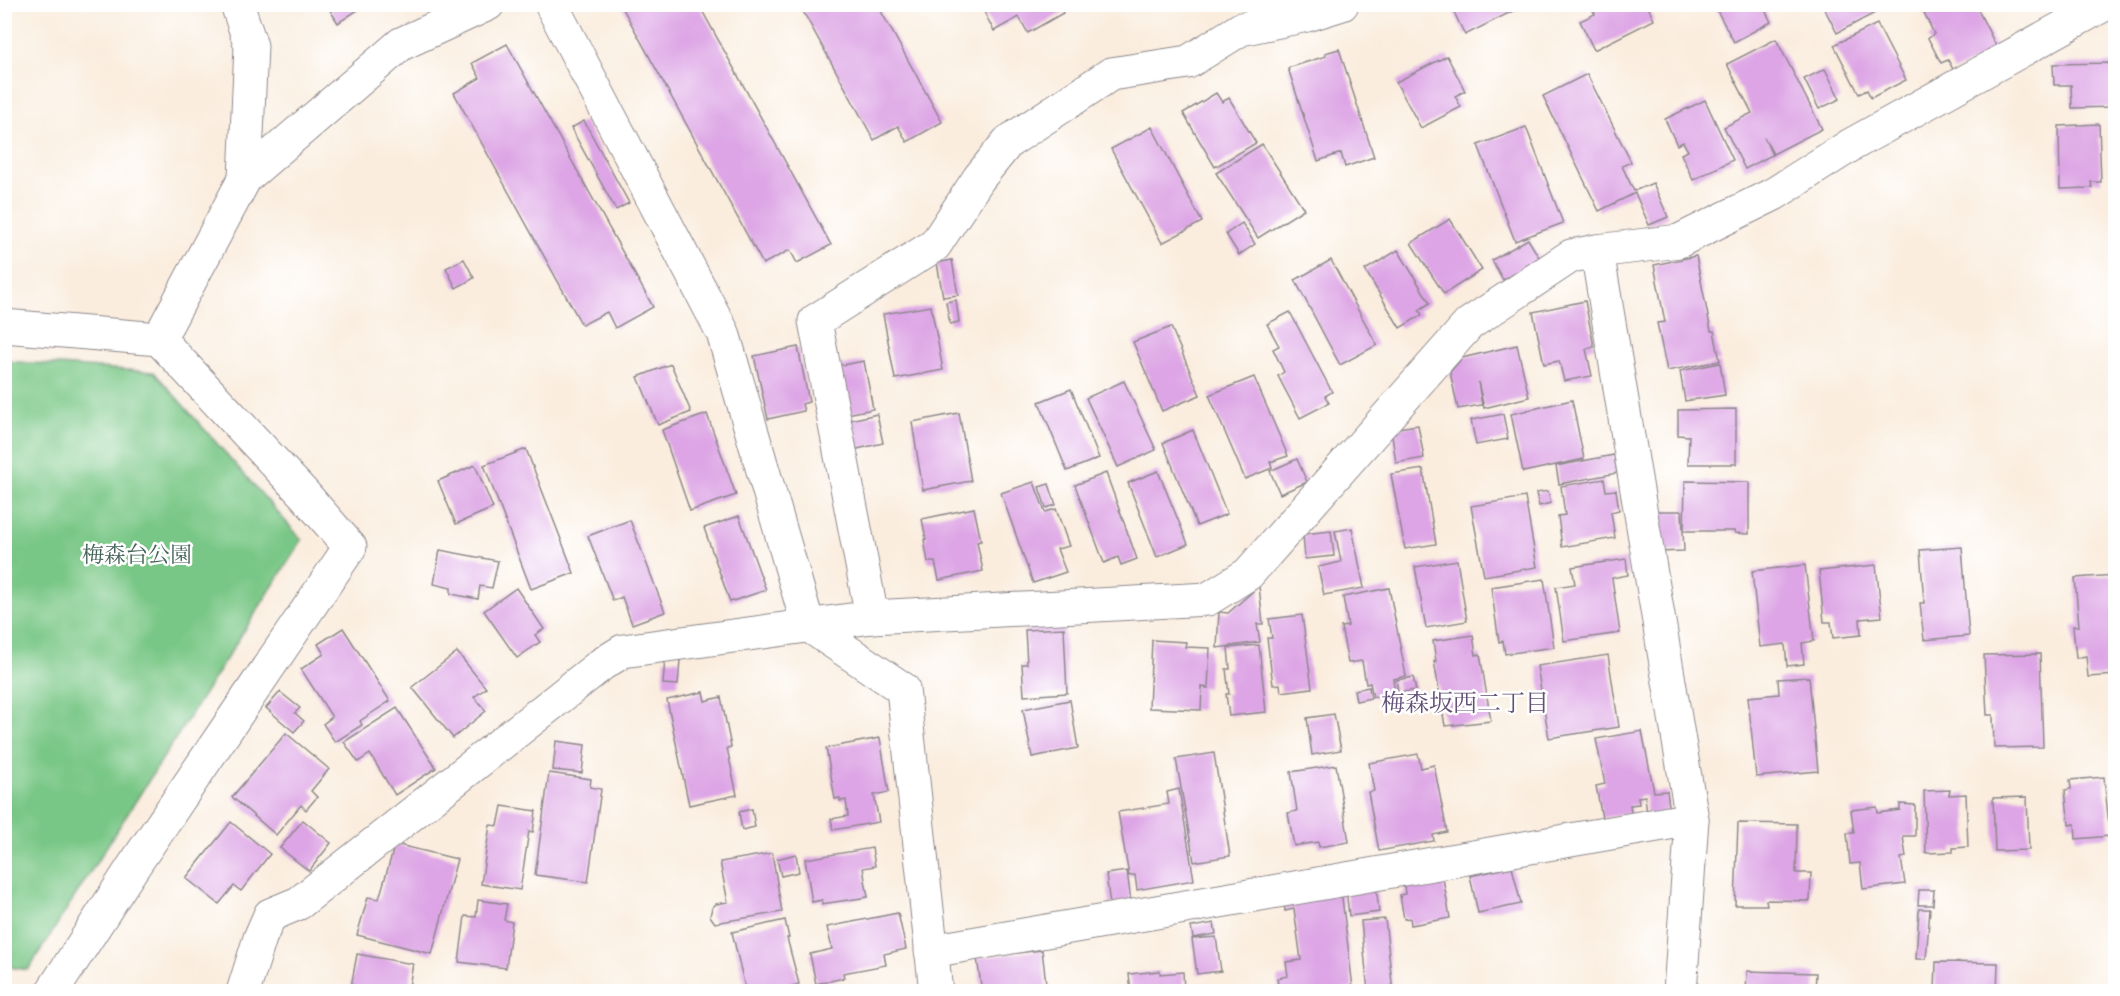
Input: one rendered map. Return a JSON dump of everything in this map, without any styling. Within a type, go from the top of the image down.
[{"type":"street","points":[[237,4],[251,46],[244,178]]},
{"type":"street","points":[[159,339],[244,178],[401,44],[428,17],[488,4]]},
{"type":"street","points":[[551,4],[723,333],[808,625],[903,689],[936,992]]},
{"type":"street","points":[[872,617],[815,321],[935,245],[979,178],[1008,142],[1111,74],[1188,62],[1241,29],[1307,15],[1342,4]]},
{"type":"street","points":[[243,992],[260,938],[270,915],[299,903],[609,659],[623,651],[872,617],[1208,599],[1248,574],[1469,324],[1571,256],[1679,241],[1774,194],[1851,145],[2105,4]]},
{"type":"street","points":[[1597,251],[1692,819],[1680,992]]},
{"type":"street","points":[[4,326],[159,339],[350,546],[133,867],[52,992]]},
{"type":"street","points":[[932,951],[1692,819]]},
{"type":"green space","name":"梅森台公園","points":[[4,361],[154,372],[302,540],[28,970],[4,966]]},
{"type":"building","points":[[326,4],[367,4],[338,23]]},
{"type":"building","points":[[799,4],[877,4],[942,122],[907,142],[898,126],[874,140]]},
{"type":"building","points":[[980,4],[1058,4],[1063,13],[1028,33],[1019,17],[994,31]]},
{"type":"building","points":[[1450,4],[1522,4],[1523,6],[1465,35]]},
{"type":"building","points":[[1589,4],[1647,4],[1654,20],[1594,50],[1580,21],[1595,14]]},
{"type":"building","points":[[1719,4],[1762,4],[1771,22],[1734,42],[1715,7]]},
{"type":"building","points":[[1822,4],[1871,4],[1875,13],[1837,33]]},
{"type":"building","points":[[1920,4],[1975,4],[1998,50],[1954,71],[1948,60],[1941,63],[1928,38],[1934,34]]},
{"type":"building","points":[[621,5],[699,5],[831,245],[797,263],[790,250],[763,264]]},
{"type":"building","points":[[1877,24],[1906,80],[1871,98],[1867,90],[1859,94],[1834,45]]},
{"type":"building","points":[[1776,39],[1822,129],[1773,154],[1764,137],[1772,155],[1745,169],[1724,127],[1752,113],[1727,64]]},
{"type":"building","points":[[507,44],[653,307],[615,328],[607,312],[582,325],[454,93],[480,78],[472,63]]},
{"type":"building","points":[[1339,49],[1374,157],[1345,167],[1341,153],[1318,161],[1288,68],[1326,56],[1325,53]]},
{"type":"building","points":[[1447,56],[1465,91],[1455,96],[1461,107],[1421,128],[1396,82]]},
{"type":"building","points":[[2116,63],[2116,107],[2072,108],[2071,85],[2054,85],[2053,64]]},
{"type":"building","points":[[1825,69],[1840,99],[1819,109],[1804,79]]},
{"type":"building","points":[[1587,74],[1631,162],[1622,166],[1634,191],[1653,183],[1668,217],[1649,225],[1635,193],[1599,211],[1543,96]]},
{"type":"building","points":[[1216,93],[1222,102],[1229,98],[1256,143],[1215,167],[1183,113]]},
{"type":"building","points":[[1705,100],[1733,160],[1693,180],[1681,154],[1688,151],[1683,142],[1677,145],[1665,119]]},
{"type":"building","points":[[584,121],[629,203],[616,210],[571,128]]},
{"type":"building","points":[[2099,124],[2101,182],[2091,182],[2092,188],[2060,189],[2059,126]]},
{"type":"building","points":[[1152,127],[1202,222],[1162,243],[1111,149]]},
{"type":"building","points":[[1526,127],[1563,223],[1515,241],[1478,145]]},
{"type":"building","points":[[1262,144],[1304,209],[1258,238],[1216,173]]},
{"type":"building","points":[[1450,219],[1482,270],[1444,294],[1411,243]]},
{"type":"building","points":[[1242,223],[1255,244],[1239,255],[1226,234]]},
{"type":"building","points":[[1528,239],[1540,259],[1503,280],[1492,260]]},
{"type":"building","points":[[1398,250],[1430,303],[1419,310],[1422,315],[1400,328],[1365,270]]},
{"type":"building","points":[[1696,256],[1711,331],[1714,331],[1720,361],[1667,371],[1657,323],[1665,322],[1654,265]]},
{"type":"building","points":[[464,259],[474,278],[456,288],[446,268]]},
{"type":"building","points":[[952,260],[958,295],[943,297],[937,263]]},
{"type":"building","points":[[1331,260],[1377,345],[1340,365],[1295,280]]},
{"type":"building","points":[[956,300],[959,322],[950,324],[946,302]]},
{"type":"building","points":[[1585,301],[1594,347],[1586,349],[1592,376],[1564,381],[1559,361],[1544,364],[1533,312]]},
{"type":"building","points":[[931,306],[943,370],[895,379],[883,314]]},
{"type":"building","points":[[1290,312],[1332,392],[1325,396],[1329,403],[1300,418],[1278,376],[1284,372],[1273,349],[1279,346],[1267,324]]},
{"type":"building","points":[[1171,327],[1200,395],[1162,411],[1133,342]]},
{"type":"building","points":[[1517,345],[1529,397],[1484,408],[1478,382],[1482,405],[1458,409],[1450,372],[1462,358]]},
{"type":"building","points":[[798,347],[809,402],[802,404],[804,411],[768,419],[754,356]]},
{"type":"building","points":[[864,361],[873,409],[841,415],[832,367]]},
{"type":"building","points":[[1720,363],[1725,395],[1685,401],[1680,371]]},
{"type":"building","points":[[671,364],[691,412],[658,425],[638,377]]},
{"type":"building","points":[[1254,377],[1288,456],[1270,462],[1272,468],[1245,479],[1209,395]]},
{"type":"building","points":[[1124,381],[1156,450],[1118,467],[1086,398]]},
{"type":"building","points":[[1071,389],[1099,458],[1067,471],[1039,402]]},
{"type":"building","points":[[1572,400],[1584,459],[1523,472],[1511,414]]},
{"type":"building","points":[[1736,409],[1736,464],[1688,464],[1689,436],[1678,435],[1678,410]]},
{"type":"building","points":[[959,413],[971,481],[923,490],[912,422]]},
{"type":"building","points":[[707,414],[736,495],[690,511],[662,430]]},
{"type":"building","points":[[877,414],[883,443],[853,450],[846,421]]},
{"type":"building","points":[[1503,414],[1508,439],[1476,445],[1471,420]]},
{"type":"building","points":[[1418,425],[1424,458],[1396,463],[1391,429]]},
{"type":"building","points":[[1193,430],[1227,514],[1197,526],[1163,443]]},
{"type":"building","points":[[526,449],[574,573],[531,589],[484,465]]},
{"type":"building","points":[[1614,455],[1617,473],[1559,484],[1556,466]]},
{"type":"building","points":[[1297,459],[1307,482],[1280,494],[1270,471]]},
{"type":"building","points":[[475,465],[493,508],[456,524],[438,481]]},
{"type":"building","points":[[1423,469],[1436,544],[1405,549],[1391,474]]},
{"type":"building","points":[[1158,471],[1188,544],[1157,557],[1128,483]]},
{"type":"building","points":[[1106,473],[1137,559],[1121,565],[1118,557],[1104,563],[1075,485]]},
{"type":"building","points":[[1604,479],[1606,491],[1616,490],[1619,510],[1611,512],[1615,538],[1562,547],[1558,516],[1565,515],[1561,486]]},
{"type":"building","points":[[1685,481],[1749,482],[1749,534],[1735,533],[1735,531],[1684,531]]},
{"type":"building","points":[[1034,482],[1045,512],[1056,509],[1069,546],[1057,549],[1066,572],[1033,583],[1001,493]]},
{"type":"building","points":[[1049,484],[1056,505],[1046,508],[1039,487]]},
{"type":"building","points":[[1548,491],[1551,503],[1539,506],[1536,493]]},
{"type":"building","points":[[1525,497],[1537,567],[1484,576],[1471,506]]},
{"type":"building","points":[[974,508],[981,541],[977,542],[983,571],[939,580],[935,562],[928,562],[922,519]]},
{"type":"building","points":[[1652,511],[1682,511],[1684,551],[1659,552]]},
{"type":"building","points":[[739,516],[766,590],[730,602],[704,528]]},
{"type":"building","points":[[630,520],[665,612],[632,624],[622,597],[613,601],[588,536]]},
{"type":"building","points":[[1352,528],[1364,588],[1324,595],[1318,567],[1341,562],[1335,531]]},
{"type":"building","points":[[1331,531],[1334,556],[1305,559],[1303,534]]},
{"type":"building","points":[[1962,547],[1969,636],[1924,640],[1920,603],[1924,603],[1920,550]]},
{"type":"building","points":[[440,550],[498,561],[492,588],[480,586],[478,599],[451,594],[451,588],[434,584]]},
{"type":"building","points":[[1626,559],[1628,575],[1612,578],[1620,633],[1564,641],[1556,587],[1575,584],[1572,567]]},
{"type":"building","points":[[1457,560],[1467,621],[1426,628],[1415,567]]},
{"type":"building","points":[[1805,565],[1814,641],[1802,643],[1804,664],[1787,666],[1785,644],[1760,647],[1752,571]]},
{"type":"building","points":[[1876,565],[1882,617],[1860,619],[1861,635],[1833,638],[1831,622],[1824,622],[1819,571]]},
{"type":"building","points":[[2116,575],[2116,675],[2088,677],[2086,656],[2076,658],[2073,626],[2079,626],[2075,578]]},
{"type":"building","points":[[1544,579],[1554,647],[1505,654],[1503,641],[1499,642],[1491,587]]},
{"type":"building","points":[[1259,586],[1263,624],[1257,624],[1260,642],[1217,648],[1219,612],[1228,613]]},
{"type":"building","points":[[516,588],[544,629],[535,635],[540,642],[517,658],[484,611]]},
{"type":"building","points":[[1389,588],[1406,676],[1393,679],[1395,693],[1373,697],[1370,683],[1366,684],[1362,661],[1348,663],[1341,627],[1348,626],[1343,597]]},
{"type":"building","points":[[1302,615],[1312,688],[1281,692],[1280,684],[1273,685],[1267,638],[1272,638],[1269,619]]},
{"type":"building","points":[[343,628],[390,701],[360,721],[362,725],[335,742],[323,724],[332,717],[301,669],[324,654],[318,644]]},
{"type":"building","points":[[1064,628],[1067,693],[1024,696],[1022,664],[1027,664],[1025,630]]},
{"type":"building","points":[[1473,635],[1476,655],[1480,654],[1491,721],[1445,726],[1434,661],[1436,661],[1433,641]]},
{"type":"building","points":[[1152,640],[1186,642],[1185,647],[1210,648],[1208,688],[1202,687],[1201,710],[1149,708]]},
{"type":"building","points":[[1259,645],[1266,712],[1229,716],[1226,694],[1229,694],[1226,669],[1230,669],[1228,648]]},
{"type":"building","points":[[457,652],[486,688],[474,697],[486,711],[453,738],[412,687]]},
{"type":"building","points":[[2040,654],[2043,747],[1994,748],[1993,715],[1987,715],[1984,655]]},
{"type":"building","points":[[1608,655],[1619,727],[1549,738],[1537,666]]},
{"type":"building","points":[[665,659],[680,660],[678,685],[663,684]]},
{"type":"building","points":[[1413,677],[1416,690],[1398,693],[1396,680]]},
{"type":"building","points":[[1809,677],[1818,771],[1756,777],[1748,697],[1779,694],[1778,679]]},
{"type":"building","points":[[1369,687],[1371,698],[1356,701],[1354,690]]},
{"type":"building","points":[[280,692],[300,708],[295,713],[304,721],[294,732],[266,708]]},
{"type":"building","points":[[703,692],[705,701],[721,697],[731,747],[727,748],[737,795],[689,805],[667,700]]},
{"type":"building","points":[[1070,700],[1078,748],[1032,757],[1023,709]]},
{"type":"building","points":[[2116,705],[2116,742],[2114,742],[2110,706]]},
{"type":"building","points":[[397,708],[436,768],[395,795],[370,754],[358,762],[344,742]]},
{"type":"building","points":[[1334,714],[1341,750],[1312,755],[1307,718]]},
{"type":"building","points":[[1642,731],[1654,792],[1667,791],[1669,806],[1665,812],[1647,815],[1645,796],[1638,797],[1639,804],[1630,805],[1631,813],[1602,818],[1596,786],[1605,784],[1596,739]]},
{"type":"building","points":[[286,733],[329,769],[311,791],[317,797],[306,810],[301,805],[276,835],[232,797]]},
{"type":"building","points":[[880,738],[889,792],[874,795],[879,822],[833,830],[831,819],[848,816],[846,800],[835,799],[826,748]]},
{"type":"building","points":[[556,741],[585,745],[582,773],[553,770]]},
{"type":"building","points":[[1214,753],[1230,856],[1194,862],[1176,759]]},
{"type":"building","points":[[1418,754],[1421,768],[1434,765],[1447,832],[1433,835],[1434,841],[1379,851],[1368,792],[1374,791],[1369,763]]},
{"type":"building","points":[[1336,765],[1349,842],[1319,847],[1318,842],[1294,846],[1288,813],[1297,811],[1291,772]]},
{"type":"building","points":[[549,773],[591,779],[590,787],[601,789],[588,882],[535,875]]},
{"type":"building","points":[[2104,777],[2110,836],[2076,839],[2075,824],[2069,825],[2065,790],[2071,789],[2070,780]]},
{"type":"building","points":[[1179,789],[1194,880],[1137,890],[1135,875],[1129,876],[1118,812],[1169,804],[1167,792]]},
{"type":"building","points":[[1950,790],[1949,795],[1966,794],[1968,847],[1953,848],[1953,852],[1926,853],[1924,791]]},
{"type":"building","points":[[2027,797],[2029,850],[1995,851],[1993,798]]},
{"type":"building","points":[[1900,804],[1915,805],[1915,836],[1903,836],[1906,857],[1901,858],[1905,884],[1863,889],[1860,863],[1850,864],[1847,833],[1854,833],[1851,810],[1877,807],[1878,813],[1900,810]]},
{"type":"building","points":[[502,806],[536,811],[533,832],[529,831],[520,890],[481,884],[490,825],[498,826]]},
{"type":"building","points":[[752,809],[755,827],[742,830],[739,812]]},
{"type":"building","points":[[303,820],[331,843],[309,871],[280,848]]},
{"type":"building","points":[[231,822],[270,854],[241,891],[234,886],[219,904],[186,878]]},
{"type":"building","points":[[1738,823],[1797,824],[1796,873],[1811,873],[1810,901],[1766,900],[1767,905],[1735,905]]},
{"type":"building","points":[[395,844],[457,859],[432,954],[357,935],[368,897],[379,899]]},
{"type":"building","points":[[872,848],[875,866],[863,868],[868,897],[822,904],[822,900],[812,902],[805,859]]},
{"type":"building","points":[[772,853],[782,912],[715,923],[710,916],[712,908],[716,904],[728,902],[720,862]]},
{"type":"building","points":[[796,854],[799,872],[781,876],[777,859]]},
{"type":"building","points":[[1512,867],[1521,904],[1478,913],[1470,876]]},
{"type":"building","points":[[1127,871],[1131,902],[1110,905],[1106,874]]},
{"type":"building","points":[[1443,878],[1450,918],[1411,925],[1410,918],[1404,919],[1400,895],[1405,894],[1404,885]]},
{"type":"building","points":[[1376,885],[1379,912],[1349,916],[1346,889]]},
{"type":"building","points":[[1341,890],[1353,988],[1332,992],[1279,992],[1277,978],[1288,976],[1286,962],[1301,960],[1294,909],[1285,911],[1283,897]]},
{"type":"building","points":[[1919,890],[1934,890],[1933,905],[1918,905]]},
{"type":"building","points":[[478,900],[507,904],[504,920],[512,922],[506,968],[459,962],[465,916],[476,917]]},
{"type":"building","points":[[1919,909],[1930,909],[1926,959],[1916,959]]},
{"type":"building","points":[[898,913],[906,949],[884,954],[886,965],[843,973],[844,978],[816,984],[810,954],[832,949],[827,927]]},
{"type":"building","points":[[1385,919],[1393,992],[1368,992],[1361,921]]},
{"type":"building","points":[[785,920],[789,938],[787,938],[799,984],[770,992],[746,992],[732,932]]},
{"type":"building","points":[[1214,923],[1216,934],[1193,938],[1191,927]]},
{"type":"building","points":[[1216,937],[1221,971],[1197,974],[1192,939]]},
{"type":"building","points":[[1042,950],[1047,992],[982,992],[977,958]]},
{"type":"building","points":[[357,954],[413,964],[408,992],[350,992]]},
{"type":"building","points":[[1936,962],[1998,963],[1997,992],[1935,992]]},
{"type":"building","points":[[1160,971],[1160,974],[1183,972],[1184,992],[1131,992],[1129,974]]},
{"type":"building","points":[[1747,971],[1816,973],[1815,992],[1746,992]]},
{"type":"district","name":"梅森坂西二丁目","points":[[1465,703]]}]
